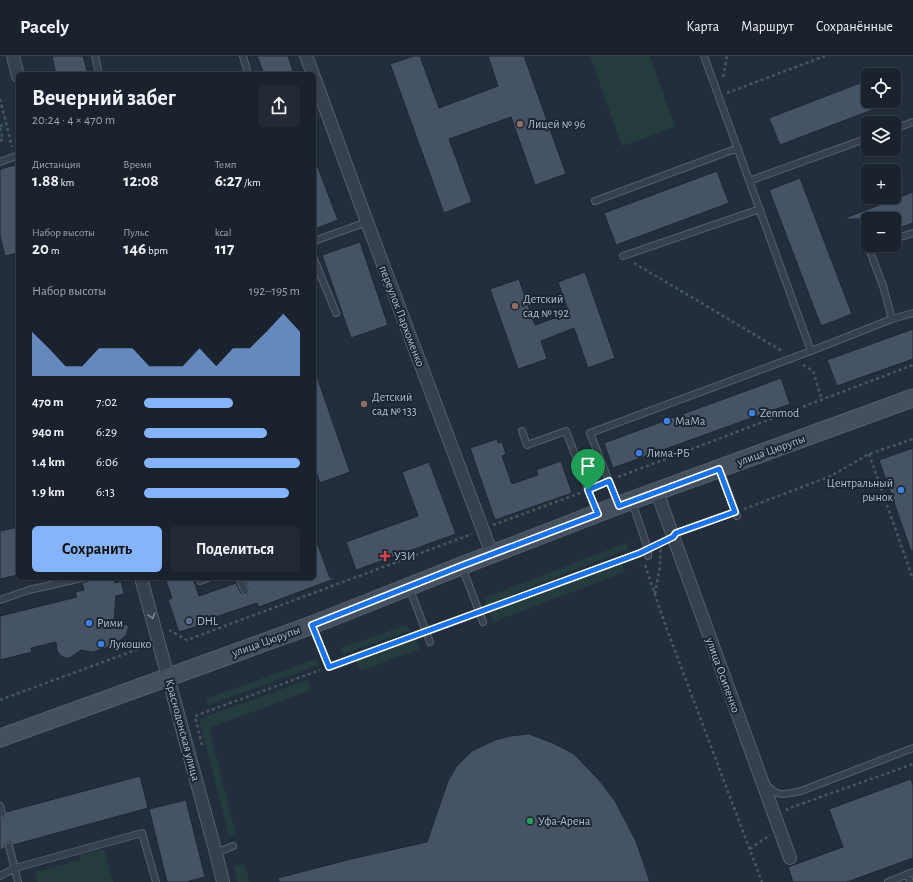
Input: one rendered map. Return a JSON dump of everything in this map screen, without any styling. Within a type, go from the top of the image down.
[{"type":"main road","name":"улица Цюрупы","points":[[0,738],[312,625],[625,503],[913,398]]},
{"type":"street","points":[[13,56],[17,72]]},
{"type":"street","points":[[306,56],[312,72]]},
{"type":"street","name":"переулок Пархоменко","points":[[316,82],[492,554]]},
{"type":"street","name":"улица Осипенко","points":[[657,492],[790,858]]},
{"type":"street","name":"Краснодонская улица","points":[[142,580],[223,882]]},
{"type":"lane","points":[[95,56],[99,72]]},
{"type":"lane","points":[[243,56],[247,72]]},
{"type":"lane","points":[[704,56],[811,351]]},
{"type":"lane","points":[[901,126],[913,122]]},
{"type":"lane","points":[[749,181],[861,141]]},
{"type":"lane","points":[[595,201],[738,148]]},
{"type":"lane","points":[[0,162],[16,156]]},
{"type":"lane","points":[[623,256],[760,209]]},
{"type":"lane","points":[[316,240],[367,222]]},
{"type":"lane","points":[[901,237],[913,233]]},
{"type":"lane","points":[[870,252],[883,286],[892,319]]},
{"type":"lane","points":[[316,264],[336,313]]},
{"type":"lane","points":[[648,552],[625,503],[609,481],[590,433],[793,358],[892,319],[913,313]]},
{"type":"lane","points":[[522,431],[527,445],[566,431],[598,514]]},
{"type":"lane","points":[[719,469],[736,514]]},
{"type":"lane","points":[[461,566],[482,622]]},
{"type":"lane","points":[[0,600],[29,590],[73,580]]},
{"type":"lane","points":[[240,580],[245,591]]},
{"type":"lane","points":[[409,587],[430,642]]},
{"type":"lane","points":[[312,625],[329,667]]},
{"type":"lane","points":[[760,776],[772,791],[784,795],[801,791],[913,748]]},
{"type":"lane","points":[[0,806],[2,814]]},
{"type":"lane","points":[[0,876],[15,868],[142,833],[156,882]]},
{"type":"lane","points":[[9,846],[18,882]]},
{"type":"lane","points":[[216,853],[233,846]]},
{"type":"lane","points":[[888,882],[910,873],[910,882]]},
{"type":"path","points":[[719,97],[727,56]]},
{"type":"path","points":[[719,97],[825,56]]},
{"type":"path","points":[[0,99],[16,156]]},
{"type":"path","points":[[0,141],[3,139],[0,127],[6,124]]},
{"type":"path","points":[[623,256],[813,371],[822,400]]},
{"type":"path","points":[[609,481],[913,365]]},
{"type":"path","points":[[202,745],[195,716],[426,631],[648,552],[673,537],[676,533],[736,514],[831,476],[869,454],[913,439]]},
{"type":"path","points":[[869,454],[913,579]]},
{"type":"path","points":[[169,630],[187,640],[588,490]]},
{"type":"path","points":[[655,594],[660,566],[661,543]]},
{"type":"path","points":[[643,560],[762,882]]},
{"type":"path","points":[[0,700],[141,648],[145,637]]},
{"type":"path","points":[[750,849],[780,829],[787,809],[913,764]]},
{"type":"green space","points":[[590,56],[650,56],[675,127],[622,146]]},
{"type":"green space","points":[[626,543],[628,549],[486,605],[484,598]]},
{"type":"green space","points":[[621,563],[625,572],[493,622],[490,613]]},
{"type":"green space","points":[[407,625],[410,631],[343,654],[340,648]]},
{"type":"green space","points":[[416,639],[420,649],[360,671],[356,661]]},
{"type":"green space","points":[[316,659],[319,665],[208,705],[206,699]]},
{"type":"green space","points":[[308,680],[311,690],[209,728],[236,835],[229,837],[199,719]]},
{"type":"green space","points":[[104,849],[113,882],[37,882],[35,872],[81,860],[80,855]]},
{"type":"green space","points":[[245,864],[249,882],[237,882],[234,867]]},
{"type":"building","points":[[52,56],[83,56],[87,72],[56,72]]},
{"type":"building","points":[[257,56],[288,56],[293,72],[263,72]]},
{"type":"building","points":[[414,56],[420,56],[439,108],[498,86],[488,56],[524,56],[566,174],[535,185],[511,117],[449,139],[472,202],[444,213],[390,64]]},
{"type":"building","points":[[861,83],[861,108],[877,108],[780,145],[769,118]]},
{"type":"building","points":[[316,163],[338,220],[316,228]]},
{"type":"building","points":[[16,165],[16,253],[5,256],[0,236],[0,169]]},
{"type":"building","points":[[717,171],[729,203],[616,245],[604,213]]},
{"type":"building","points":[[800,178],[852,314],[821,326],[769,190]]},
{"type":"building","points":[[913,192],[913,223],[901,227],[901,212],[861,212],[861,219],[845,219],[845,218],[882,204],[901,204],[901,197]]},
{"type":"building","points":[[360,242],[388,325],[351,338],[322,255]]},
{"type":"building","points":[[585,272],[615,358],[588,368],[574,328],[541,341],[547,359],[518,369],[490,289],[519,279],[535,325],[569,313],[558,282]]},
{"type":"building","points":[[913,329],[913,359],[837,386],[827,360]]},
{"type":"building","points":[[316,374],[350,472],[320,483],[316,471]]},
{"type":"building","points":[[781,378],[790,404],[613,468],[604,443]]},
{"type":"building","points":[[497,439],[498,443],[502,442],[506,454],[502,456],[512,484],[538,475],[536,470],[561,461],[572,493],[495,520],[470,448]]},
{"type":"building","name":"Центральный рынок","points":[[913,448],[913,551],[911,551],[879,460]]},
{"type":"building","points":[[429,462],[456,534],[356,570],[346,542],[418,516],[402,472]]},
{"type":"building","points":[[16,527],[16,575],[0,579],[0,531]]},
{"type":"building","points":[[316,540],[330,578],[334,579],[259,607],[257,603],[207,620],[208,623],[179,632],[168,600],[172,598],[166,580],[194,580],[199,596],[236,583],[241,593],[247,595],[249,591],[245,580],[316,580]]},
{"type":"building","points":[[90,580],[114,580],[115,583],[121,581],[124,594],[116,596],[114,620],[129,626],[126,635],[116,644],[93,652],[81,650],[70,658],[61,656],[57,651],[56,642],[31,648],[32,652],[0,660],[0,616],[77,597],[75,592],[84,590],[82,583]]},
{"type":"building","name":"Уфа-Арена","points":[[529,734],[553,743],[574,754],[599,780],[615,801],[636,841],[650,882],[279,882],[278,878],[351,859],[427,842],[448,781],[456,767],[472,751],[495,740],[510,736]]},
{"type":"building","points":[[140,776],[148,808],[13,845],[11,842],[8,842],[5,844],[5,848],[0,850],[0,818],[5,817],[6,812]]},
{"type":"building","points":[[911,779],[913,785],[913,858],[847,882],[793,882],[788,867],[843,847],[829,809]]},
{"type":"building","points":[[186,800],[205,877],[186,882],[167,882],[149,809]]},
{"type":"place","name":"Лицей № 96","points":[[520,124]]},
{"type":"place","name":"Детский сад № 192","points":[[515,306]]},
{"type":"place","name":"Детский сад № 133","points":[[364,404]]},
{"type":"place","name":"Zenmod","points":[[752,413]]},
{"type":"place","name":"МаМа","points":[[667,421]]},
{"type":"place","name":"Лима-РБ","points":[[639,453]]},
{"type":"place","name":"Центральный рынок","points":[[901,490]]},
{"type":"place","name":"УЗИ","points":[[385,556]]},
{"type":"place","name":"DHL","points":[[189,621]]},
{"type":"place","name":"Рими","points":[[89,623]]},
{"type":"place","name":"Лукошко","points":[[101,644]]},
{"type":"place","name":"Уфа-Арена","points":[[530,821]]},
{"type":"route","points":[[719,469],[735,512],[676,533],[673,537],[640,553],[329,667],[312,625],[598,514],[588,490],[609,481],[619,506],[719,469]]}]
